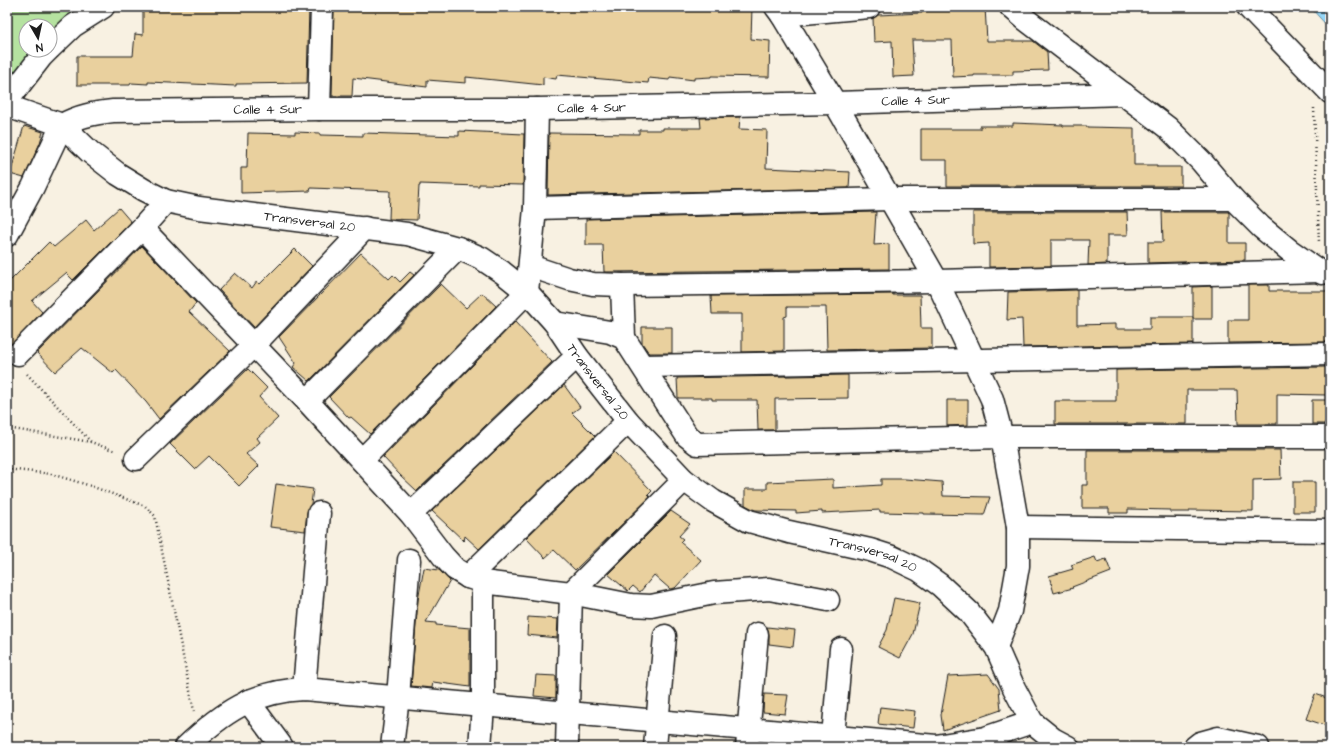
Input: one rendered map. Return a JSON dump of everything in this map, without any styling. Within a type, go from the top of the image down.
[{"type":"street","points":[[58,40],[73,26],[103,7]]},
{"type":"street","points":[[319,109],[322,7]]},
{"type":"street","points":[[868,7],[779,11],[835,102],[937,281],[992,399],[1002,437],[1018,527],[1018,566],[1010,611],[996,647]]},
{"type":"street","points":[[1012,7],[1025,19],[1168,128],[1201,160],[1232,199],[1261,227],[1289,250],[1325,275]]},
{"type":"street","points":[[1248,7],[1330,92]]},
{"type":"street","points":[[7,101],[40,58]]},
{"type":"street","name":"Calle 4 Sur","points":[[62,125],[74,118],[92,113],[113,111],[537,109],[1124,94]]},
{"type":"street","points":[[7,106],[62,125],[33,187],[7,235]]},
{"type":"street","points":[[362,460],[527,292],[535,208],[537,109]]},
{"type":"street","name":"Transversal 20","points":[[62,125],[90,152],[118,174],[166,201],[207,209],[407,234],[458,248],[481,258],[502,272],[527,292],[555,323],[577,356],[628,421],[684,480],[713,501],[749,521],[789,532],[870,550],[892,557],[919,570],[940,585],[969,612],[996,647],[1014,688],[1032,722],[1053,739],[1068,747]]},
{"type":"street","points":[[535,208],[890,199],[1232,199]]},
{"type":"street","points":[[18,354],[142,228],[166,201]]},
{"type":"street","points":[[142,228],[362,460],[411,514],[443,556],[455,569],[475,579],[570,593],[631,605],[651,606],[714,593],[769,589],[828,600]]},
{"type":"street","points":[[136,459],[254,345],[365,228]]},
{"type":"street","points":[[307,401],[458,248]]},
{"type":"street","points":[[530,266],[593,284],[622,286],[1325,275]]},
{"type":"street","points":[[622,286],[624,338],[687,436],[697,444],[1002,437],[1330,437]]},
{"type":"street","points":[[555,323],[610,332],[624,338]]},
{"type":"street","points":[[643,366],[1330,354]]},
{"type":"street","points":[[411,514],[577,356]]},
{"type":"street","points":[[480,747],[483,706],[475,579],[628,421]]},
{"type":"street","points":[[567,747],[569,713],[570,593],[684,480]]},
{"type":"street","points":[[304,689],[318,513]]},
{"type":"street","points":[[1018,527],[1330,531]]},
{"type":"street","points":[[392,747],[398,697],[409,560]]},
{"type":"street","points":[[748,738],[757,634]]},
{"type":"street","points":[[655,747],[665,636]]},
{"type":"street","points":[[833,742],[841,649]]},
{"type":"street","points":[[193,741],[222,716],[248,701],[268,694],[304,689],[658,721],[748,738],[833,742],[936,746],[985,738],[1032,722]]},
{"type":"street","points":[[248,701],[282,747]]},
{"type":"street","points":[[1195,747],[1200,743],[1218,738],[1258,747]]},
{"type":"path","points":[[1313,75],[1325,275]]},
{"type":"path","points":[[18,354],[16,359],[18,364],[91,442]]},
{"type":"path","points":[[7,428],[91,442],[136,459]]},
{"type":"path","points":[[7,469],[50,474],[88,485],[145,506],[155,516],[193,741]]},
{"type":"green space","points":[[7,7],[91,7],[58,35],[58,18],[18,18],[18,58],[34,58],[9,82],[7,81]]},
{"type":"water","points":[[1310,7],[1330,7],[1330,29]]},
{"type":"building","points":[[143,7],[309,7],[307,83],[236,84],[236,86],[148,82],[148,84],[131,83],[130,85],[77,85],[77,56],[133,56],[135,34],[143,35]]},
{"type":"building","points":[[334,7],[752,7],[751,39],[770,41],[769,77],[711,76],[694,78],[694,80],[670,77],[669,80],[649,78],[648,83],[557,75],[556,79],[543,77],[543,85],[466,77],[466,83],[427,80],[427,87],[353,78],[352,96],[332,96]]},
{"type":"building","points":[[985,7],[987,41],[1033,41],[1047,52],[1048,70],[1013,71],[1013,75],[974,75],[953,77],[952,40],[912,40],[914,76],[893,77],[892,41],[874,42],[873,18],[878,15],[922,13],[922,8]]},
{"type":"building","points":[[740,117],[739,129],[767,130],[766,168],[850,172],[849,188],[548,195],[549,133],[639,134],[639,130],[663,130],[663,128],[701,128],[700,118]]},
{"type":"building","points":[[1013,123],[1134,128],[1134,165],[1181,167],[1181,186],[947,186],[947,160],[921,160],[921,129],[980,129],[980,126],[1013,126]]},
{"type":"building","points":[[24,126],[43,132],[40,143],[24,178],[10,174]]},
{"type":"building","points":[[459,131],[524,134],[523,185],[479,184],[479,186],[420,184],[417,220],[389,219],[390,191],[311,188],[310,191],[241,193],[241,168],[247,168],[248,133],[295,134],[295,132],[320,133],[320,135],[363,136],[363,133],[459,136]]},
{"type":"building","points":[[119,208],[131,222],[73,280],[66,273],[32,301],[42,312],[7,349],[7,284],[49,242],[54,247],[86,220],[94,230]]},
{"type":"building","points":[[876,212],[874,245],[889,244],[889,269],[604,272],[603,245],[586,245],[586,219]]},
{"type":"building","points":[[973,212],[1127,212],[1128,235],[1107,235],[1107,264],[1088,265],[1089,240],[1051,240],[1051,266],[989,267],[989,243],[973,244]]},
{"type":"building","points":[[1162,212],[1228,212],[1229,243],[1245,243],[1245,260],[1148,263],[1148,242],[1163,242]]},
{"type":"building","points":[[142,246],[196,303],[189,312],[230,351],[159,419],[146,402],[116,370],[113,373],[82,348],[55,372],[37,353]]},
{"type":"building","points":[[295,249],[312,266],[254,327],[219,290],[235,273],[252,288],[257,281],[260,284]]},
{"type":"building","points":[[361,253],[389,279],[393,275],[400,282],[410,272],[414,275],[309,381],[293,367],[296,363],[279,337]]},
{"type":"building","points":[[441,284],[466,308],[482,293],[496,306],[370,434],[351,417],[349,418],[329,397]]},
{"type":"building","points":[[1248,285],[1269,285],[1269,291],[1330,291],[1329,342],[1228,343],[1228,320],[1248,320]]},
{"type":"building","points":[[1212,286],[1212,319],[1193,319],[1193,287]]},
{"type":"building","points":[[1077,290],[1077,325],[1115,324],[1115,329],[1150,329],[1150,317],[1193,317],[1193,344],[1023,347],[1022,319],[1007,320],[1008,292]]},
{"type":"building","points":[[920,295],[921,328],[932,328],[932,348],[827,350],[826,307],[787,307],[787,316],[784,317],[784,351],[742,352],[742,314],[712,314],[711,296]]},
{"type":"building","points":[[515,322],[552,362],[417,491],[383,457]]},
{"type":"building","points":[[642,327],[672,327],[672,353],[649,353],[642,343]]},
{"type":"building","points":[[1327,367],[1327,395],[1277,394],[1277,424],[1238,424],[1237,390],[1187,390],[1187,424],[1055,424],[1055,401],[1116,401],[1116,370]]},
{"type":"building","points":[[248,369],[267,388],[259,397],[278,418],[257,438],[260,442],[246,454],[259,466],[239,486],[209,456],[195,469],[170,444]]},
{"type":"building","points":[[848,375],[848,398],[775,399],[775,430],[758,430],[757,400],[678,398],[677,378]]},
{"type":"building","points":[[564,385],[580,407],[572,413],[595,436],[479,549],[465,536],[464,541],[432,511]]},
{"type":"building","points":[[947,400],[968,400],[968,425],[947,426]]},
{"type":"building","points":[[1312,400],[1329,400],[1329,424],[1312,424]]},
{"type":"building","points":[[1087,450],[1280,450],[1281,479],[1253,480],[1253,511],[1190,510],[1190,512],[1170,512],[1170,510],[1128,509],[1128,513],[1109,513],[1109,508],[1082,508],[1082,485],[1087,485]]},
{"type":"building","points":[[614,452],[652,491],[648,495],[650,497],[575,570],[554,550],[545,558],[526,538]]},
{"type":"building","points":[[833,479],[833,488],[881,485],[881,479],[942,482],[943,496],[990,497],[984,515],[880,512],[880,510],[796,513],[796,511],[755,510],[745,505],[745,489],[767,489],[767,482]]},
{"type":"building","points":[[1293,482],[1315,482],[1315,512],[1293,512]]},
{"type":"building","points":[[276,484],[313,489],[311,504],[307,512],[305,531],[270,527]]},
{"type":"building","points":[[671,511],[690,524],[679,536],[683,539],[680,542],[701,560],[675,588],[670,589],[654,575],[640,592],[633,586],[628,591],[608,574]]},
{"type":"building","points":[[1095,557],[1097,562],[1106,559],[1111,572],[1072,587],[1073,588],[1054,593],[1049,576],[1073,569],[1071,565]]},
{"type":"building","points":[[424,568],[439,570],[450,581],[426,622],[436,623],[436,625],[470,628],[470,687],[433,682],[432,688],[411,686],[418,600]]},
{"type":"building","points":[[894,598],[920,603],[913,634],[900,658],[878,647],[887,630]]},
{"type":"building","points":[[528,617],[558,619],[557,638],[527,635]]},
{"type":"building","points":[[767,627],[795,630],[793,647],[769,644]]},
{"type":"building","points":[[988,674],[999,689],[1001,710],[943,730],[941,715],[948,676]]},
{"type":"building","points":[[536,675],[556,676],[556,698],[534,696]]},
{"type":"building","points":[[764,694],[788,695],[785,714],[763,712]]},
{"type":"building","points":[[1315,694],[1330,699],[1330,727],[1306,719]]},
{"type":"building","points":[[880,707],[915,711],[913,728],[878,724]]}]
